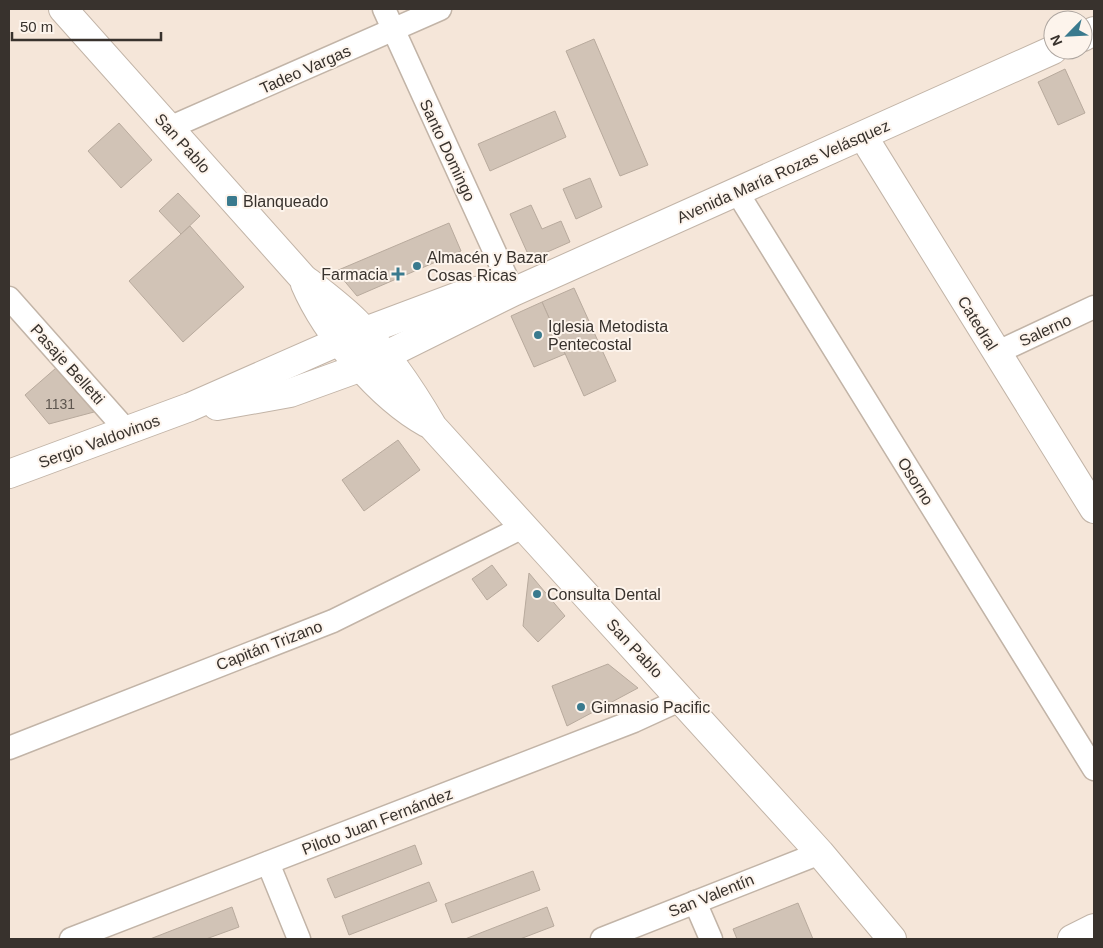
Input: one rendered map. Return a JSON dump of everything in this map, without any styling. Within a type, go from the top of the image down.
[{"type":"main road","name":"San Pablo","points":[[63,9],[303,278],[336,304],[365,331],[374,361]]},
{"type":"main road","name":"Avenida María Rozas Velásquez","points":[[374,361],[513,292],[1043,55]]},
{"type":"main road","name":"Catedral","points":[[863,136],[1094,509]]},
{"type":"main road","name":"San Pablo","points":[[303,278],[319,312],[340,341],[374,361],[523,527],[682,699],[820,853],[892,939]]},
{"type":"main road","points":[[340,341],[469,292],[495,288],[513,292]]},
{"type":"main road","name":"Sergio Valdovinos","points":[[9,474],[190,407],[340,341]]},
{"type":"main road","name":"Sergio Valdovinos","points":[[190,407],[240,403],[290,393],[338,378],[374,361]]},
{"type":"main road","points":[[1072,939],[1094,928]]},
{"type":"street","name":"Santo Domingo","points":[[384,9],[513,292]]},
{"type":"street","name":"Tadeo Vargas","points":[[169,128],[440,9]]},
{"type":"street","name":"Osorno","points":[[738,192],[1094,769]]},
{"type":"street","name":"Pasaje Belletti","points":[[9,298],[127,431]]},
{"type":"street","name":"Salerno","points":[[996,353],[1094,308]]},
{"type":"street","name":"Capitán Trizano","points":[[9,748],[333,621],[523,527]]},
{"type":"street","name":"Piloto Juan Fernández","points":[[71,939],[625,725],[682,699]]},
{"type":"street","name":"San Valentín","points":[[602,939],[820,853]]},
{"type":"street","points":[[268,863],[299,939]]},
{"type":"street","points":[[695,902],[711,939]]},
{"type":"building","points":[[594,39],[648,165],[620,176],[566,51]]},
{"type":"building","points":[[1065,69],[1085,113],[1058,125],[1038,82]]},
{"type":"building","points":[[555,111],[566,137],[490,171],[478,144]]},
{"type":"building","points":[[119,123],[152,160],[121,188],[88,151]]},
{"type":"building","points":[[590,178],[602,207],[576,219],[563,189]]},
{"type":"building","points":[[178,193],[200,216],[181,234],[159,211]]},
{"type":"building","points":[[531,205],[542,229],[561,221],[570,242],[536,257],[527,252],[510,214]]},
{"type":"building","points":[[449,223],[461,251],[357,296],[336,271]]},
{"type":"building","points":[[190,226],[244,287],[183,342],[129,281]]},
{"type":"building","points":[[574,288],[616,381],[584,396],[542,302]]},
{"type":"building","name":"Iglesia Metodista Pentecostal","points":[[542,302],[565,354],[534,367],[511,316]]},
{"type":"building","points":[[56,368],[94,412],[49,424],[25,395]]},
{"type":"building","points":[[398,440],[420,470],[364,511],[342,480]]},
{"type":"building","points":[[492,565],[507,585],[487,600],[472,579]]},
{"type":"building","name":"Consulta Dental","points":[[529,573],[565,616],[538,642],[523,626]]},
{"type":"building","name":"Gimnasio Pacific","points":[[608,664],[638,688],[567,726],[552,686]]},
{"type":"building","points":[[415,845],[422,864],[335,898],[327,879]]},
{"type":"building","points":[[533,871],[540,890],[452,923],[445,904]]},
{"type":"building","points":[[429,882],[437,901],[349,935],[342,916]]},
{"type":"building","points":[[798,903],[813,939],[737,939],[733,929]]},
{"type":"building","points":[[232,907],[239,927],[206,939],[150,939]]},
{"type":"building","points":[[547,907],[554,926],[520,939],[465,939]]},
{"type":"place","name":"Blanqueado","points":[[232,201]]},
{"type":"place","name":"Almacén y Bazar Cosas Ricas","points":[[417,266]]},
{"type":"place","name":"Farmacia","points":[[398,274]]},
{"type":"place","name":"Iglesia Metodista Pentecostal","points":[[538,335]]},
{"type":"place","name":"Consulta Dental","points":[[537,594]]},
{"type":"place","name":"Gimnasio Pacific","points":[[581,707]]}]
